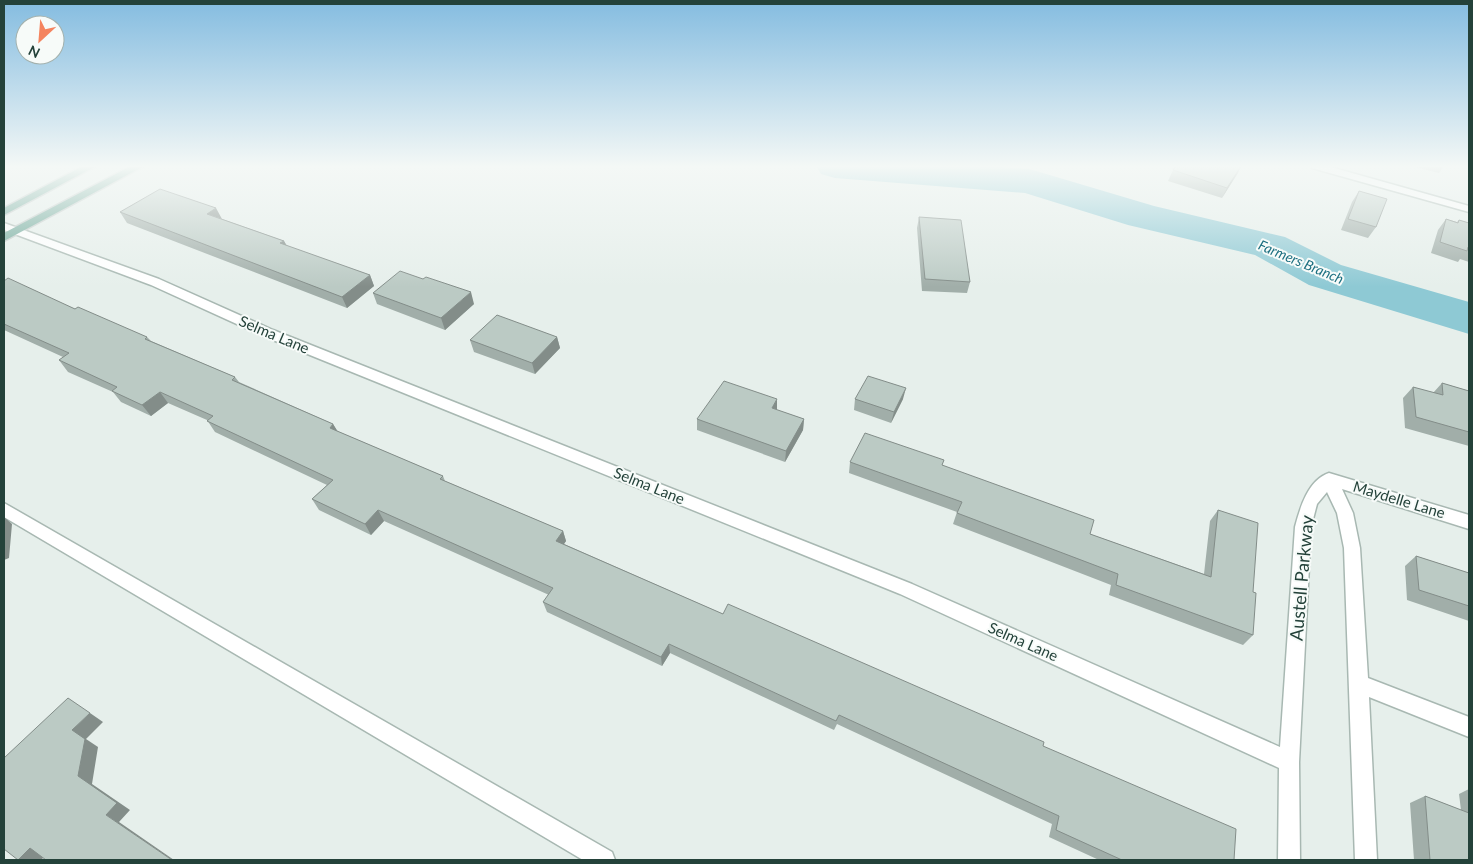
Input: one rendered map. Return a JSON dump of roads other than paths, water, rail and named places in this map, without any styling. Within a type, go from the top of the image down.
[{"type":"main road","points":[[4,238],[11,228],[56,206]]},
{"type":"street","name":"Selma Lane","points":[[11,228],[155,282],[268,333],[906,589],[1289,762]]},
{"type":"street","name":"Austell Parkway","points":[[1289,860],[1289,762],[1303,527],[1310,501],[1328,479]]},
{"type":"street","name":"Maydelle Lane","points":[[1328,479],[1469,522]]},
{"type":"street","points":[[1328,479],[1345,513],[1352,548],[1366,860]]},
{"type":"street","points":[[4,509],[604,860]]},
{"type":"street","points":[[1359,684],[1469,726]]},
{"type":"waterway","name":"Farmers Branch","points":[[1111,206],[1143,216],[1270,246],[1325,275],[1469,318]]}]
